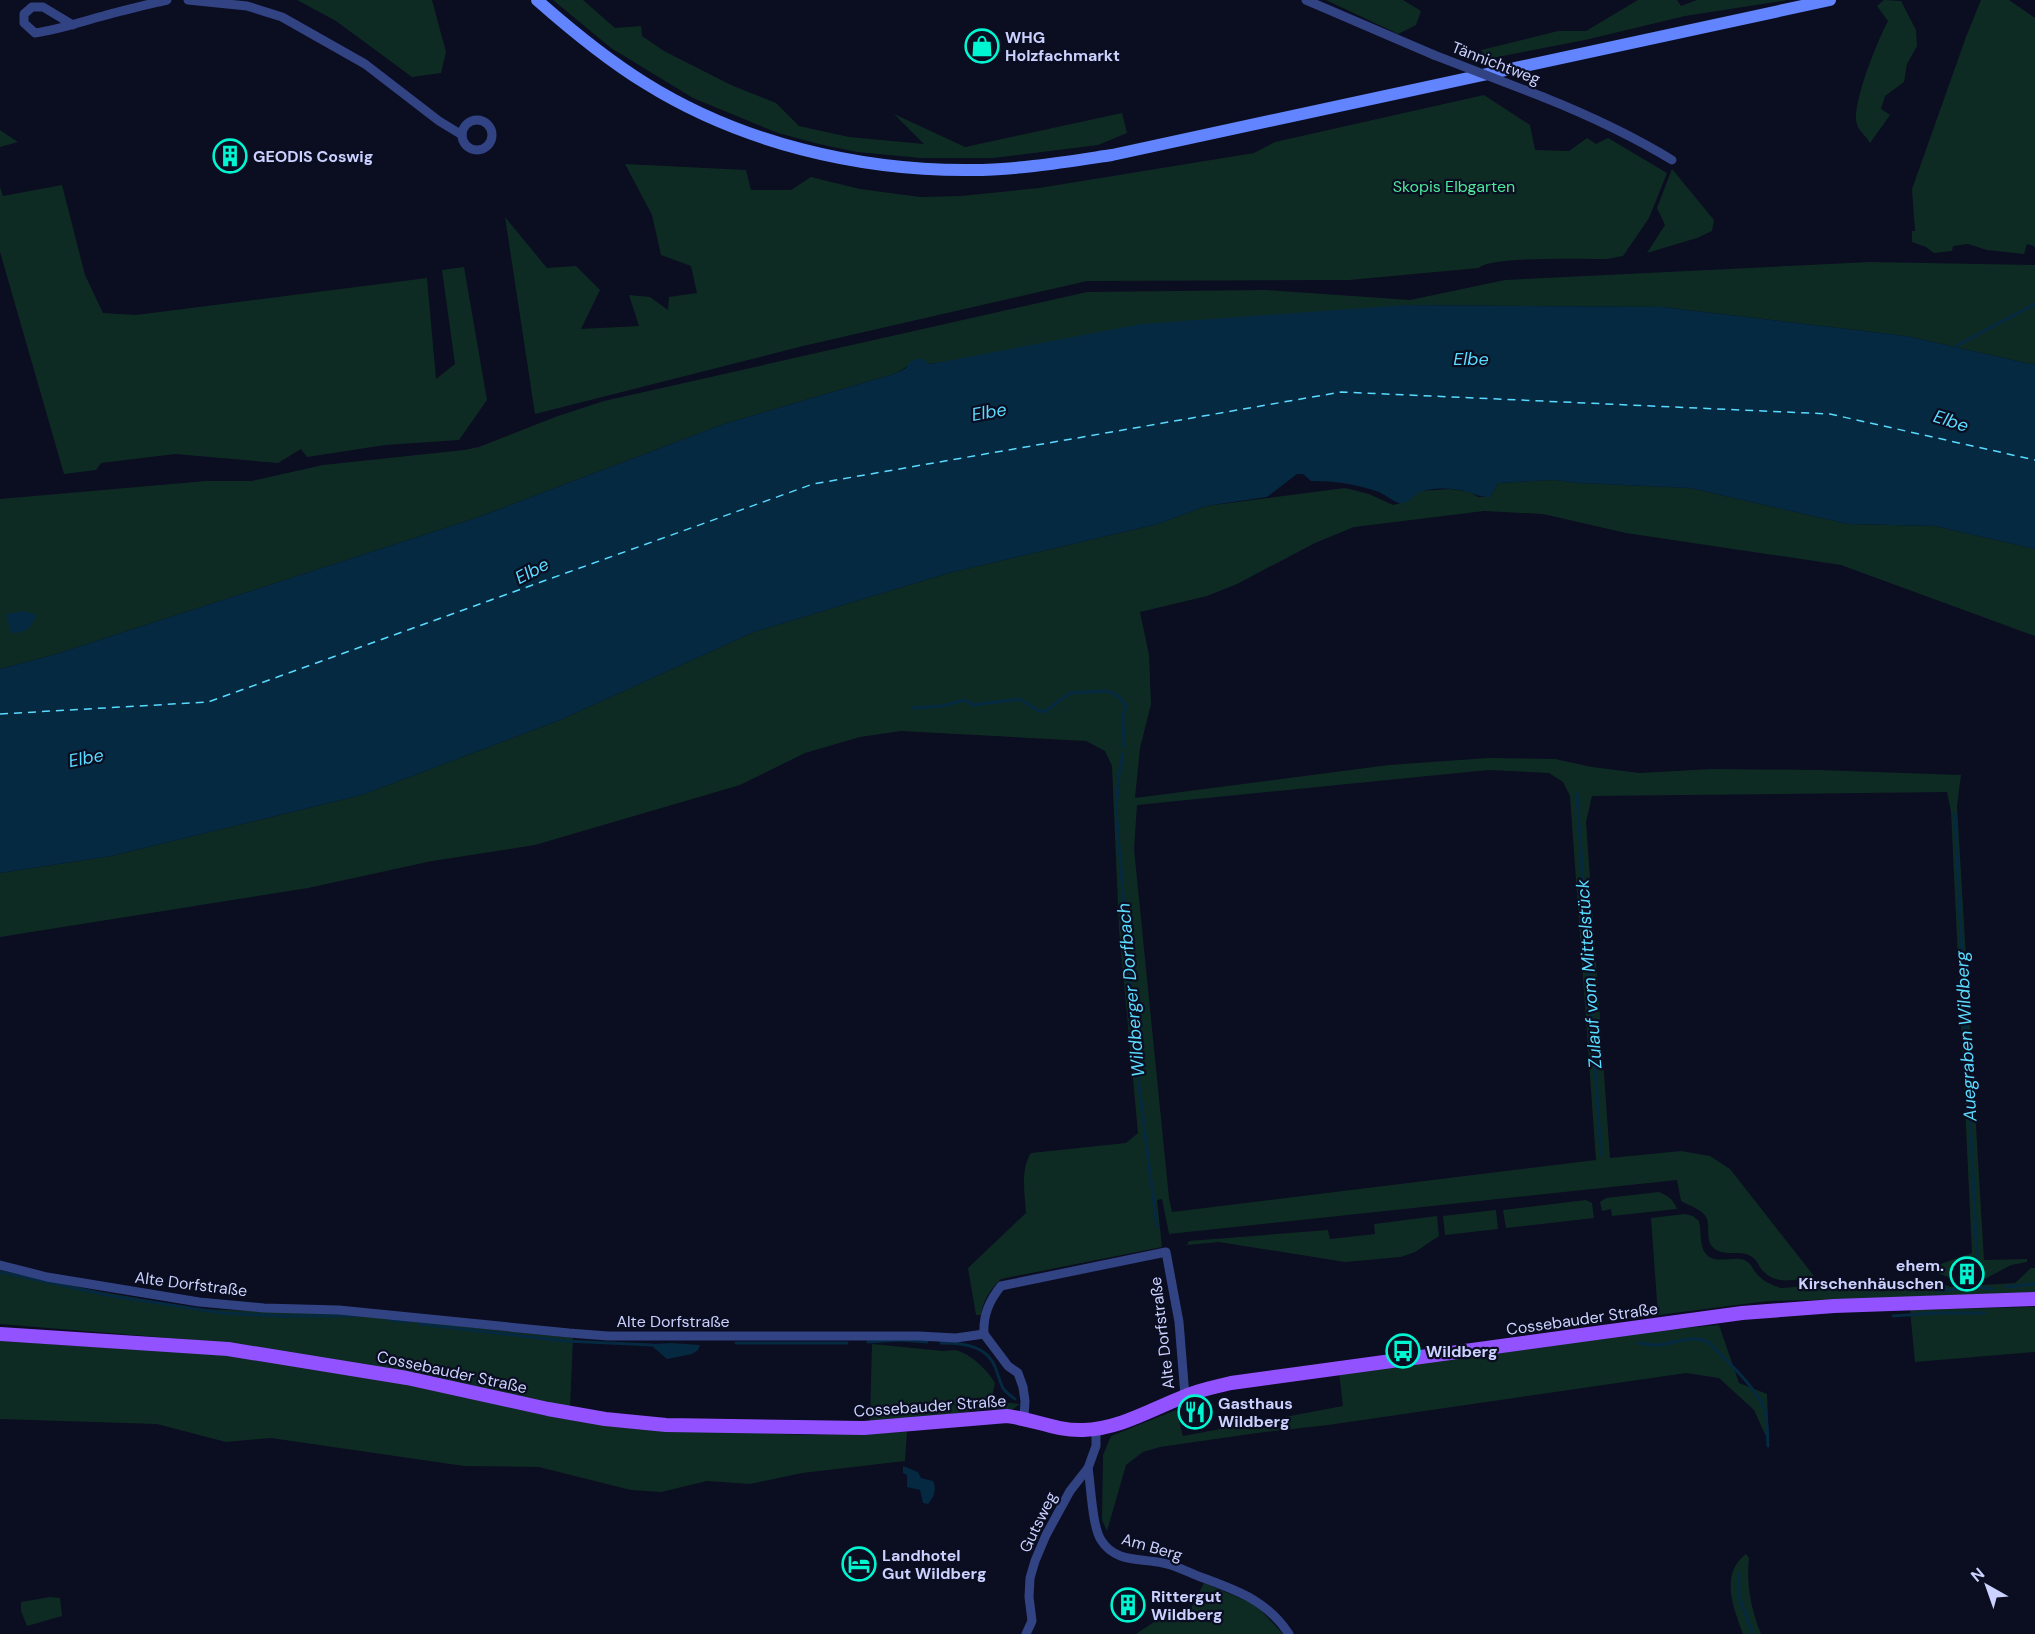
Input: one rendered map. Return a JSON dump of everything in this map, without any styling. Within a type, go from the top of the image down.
[{"type":"main road","points":[[537,0],[583,40],[646,84],[716,120],[786,146],[864,162],[919,168],[972,170],[1041,165],[1112,155],[1830,0]]},
{"type":"main road","name":"Cossebauder Straße","points":[[0,1334],[228,1349],[407,1378],[605,1419],[666,1425],[864,1428],[916,1425],[990,1416],[1024,1418],[1059,1428],[1080,1431],[1096,1430],[1132,1419],[1185,1396],[1231,1383],[1742,1313],[1834,1306],[2035,1299]]},
{"type":"street","points":[[73,25],[43,7],[32,7],[24,14],[24,23],[35,33],[73,25],[167,0]]},
{"type":"street","points":[[188,0],[247,6],[282,17],[365,64],[439,122],[462,135]]},
{"type":"street","name":"Tännichtweg","points":[[1306,0],[1434,55],[1584,113],[1646,144],[1672,160]]},
{"type":"street","name":"Alte Dorfstraße","points":[[0,1265],[47,1277],[199,1302],[264,1308],[339,1310],[569,1333],[620,1336],[956,1338],[984,1334],[984,1322],[990,1299],[1001,1286],[1166,1252],[1179,1322],[1185,1396]]},
{"type":"street","points":[[984,1334],[1008,1366],[1018,1373],[1025,1401],[1024,1418]]},
{"type":"street","name":"Gutsweg","points":[[1026,1634],[1032,1621],[1029,1597],[1030,1578],[1035,1561],[1046,1534],[1070,1491],[1088,1468],[1096,1446],[1096,1430]]},
{"type":"street","name":"Am Berg","points":[[1088,1468],[1096,1527],[1099,1537],[1109,1550],[1123,1557],[1164,1563],[1239,1592],[1260,1602],[1283,1624],[1289,1634]]},
{"type":"green space","points":[[297,0],[432,0],[446,52],[441,73],[412,77],[336,21]]},
{"type":"green space","points":[[553,0],[583,0],[615,28],[641,26],[642,36],[664,51],[731,85],[776,103],[799,126],[849,137],[924,144],[894,114],[965,147],[1122,113],[1127,133],[1098,145],[993,158],[921,158],[857,152],[819,144],[778,133],[693,98],[611,48]]},
{"type":"green space","points":[[1326,0],[1403,0],[1421,11],[1416,25],[1398,34]]},
{"type":"green space","points":[[1638,0],[1677,0],[1681,6],[1697,0],[1788,0],[1685,16],[1585,40],[1487,59],[1481,50],[1558,31],[1586,31]]},
{"type":"green space","points":[[1884,0],[1901,1],[1916,30],[1917,46],[1907,64],[1904,82],[1885,96],[1881,109],[1890,115],[1870,143],[1858,126],[1856,115],[1866,72],[1888,21],[1877,6]]},
{"type":"green space","points":[[1981,0],[2009,0],[2035,18],[2035,249],[2034,246],[2027,244],[2024,254],[1987,250],[1968,244],[1953,246],[1952,251],[1934,253],[1912,242],[1912,231],[1915,231],[1912,189]]},
{"type":"green space","name":"Skopis Elbgarten","points":[[1484,95],[1530,125],[1535,150],[1569,151],[1587,138],[1596,144],[1608,138],[1667,173],[1649,218],[1623,256],[1607,259],[1518,260],[1487,264],[1479,268],[1349,280],[1087,281],[803,346],[535,414],[505,217],[547,268],[576,266],[600,290],[581,329],[639,326],[629,295],[650,297],[668,310],[669,297],[697,293],[691,266],[661,255],[652,215],[625,164],[746,170],[751,190],[791,190],[811,177],[860,189],[920,197],[961,196],[1039,188],[1254,153],[1275,142]]},
{"type":"green space","points":[[0,130],[18,142],[0,147]]},
{"type":"green space","points":[[1672,169],[1714,220],[1712,231],[1697,238],[1647,253],[1665,225],[1657,208]]},
{"type":"green space","points":[[62,185],[85,275],[103,313],[136,315],[427,278],[436,379],[455,364],[442,270],[464,267],[487,400],[459,440],[385,445],[307,457],[301,449],[278,463],[175,454],[101,463],[96,470],[64,474],[0,252],[0,187],[3,196]]},
{"type":"green space","points":[[1870,262],[2035,265],[2035,365],[1906,336],[1662,307],[1406,305],[929,364],[925,361],[909,365],[897,373],[724,424],[476,518],[56,654],[0,669],[0,499],[206,481],[252,481],[323,465],[464,450],[479,447],[558,416],[604,401],[1087,292],[1266,290],[1410,300],[1505,280]]},
{"type":"green space","points":[[1554,480],[1690,488],[1848,524],[1935,526],[2035,549],[2035,636],[1841,565],[1626,533],[1543,514],[1484,511],[1354,527],[1315,543],[1237,584],[1207,596],[1140,612],[1149,655],[1151,704],[1140,748],[1135,798],[1389,765],[1488,758],[1555,759],[1592,767],[1640,773],[1712,769],[1961,775],[1957,806],[1984,1260],[2027,1259],[2027,1262],[2011,1265],[1983,1280],[1970,1282],[1959,1281],[1932,1271],[1932,1267],[1972,1253],[1951,812],[1947,792],[1592,796],[1586,822],[1610,1158],[1681,1151],[1710,1156],[1730,1169],[1814,1276],[1794,1280],[1780,1280],[1768,1275],[1749,1255],[1715,1249],[1710,1243],[1707,1219],[1699,1210],[1681,1201],[1677,1180],[1169,1234],[1162,1199],[1157,1200],[1162,1247],[1001,1279],[983,1305],[981,1315],[976,1315],[968,1268],[1026,1213],[1024,1174],[1031,1153],[1126,1143],[1138,1133],[1119,929],[1112,766],[1105,751],[1086,741],[901,731],[860,737],[805,753],[740,785],[535,845],[432,861],[308,888],[0,937],[0,873],[111,856],[362,795],[560,720],[754,632],[949,573],[1158,524],[1206,506],[1345,488],[1369,494],[1393,505],[1408,501],[1420,491],[1450,489],[1470,492],[1478,497],[1490,497],[1498,483]],"holes":[[[1488,770],[1549,773],[1563,782],[1570,796],[1596,1160],[1172,1212],[1134,849],[1137,805]]]},
{"type":"green space","points":[[1659,1192],[1670,1198],[1677,1209],[1612,1216],[1611,1209],[1602,1211],[1600,1202],[1606,1198]]},
{"type":"green space","points":[[1586,1200],[1592,1203],[1594,1218],[1506,1228],[1503,1210]]},
{"type":"green space","points":[[1496,1210],[1498,1229],[1445,1235],[1443,1216]]},
{"type":"green space","points":[[1685,1214],[1699,1221],[1702,1246],[1707,1255],[1718,1259],[1744,1260],[1762,1279],[1781,1288],[1916,1279],[1935,1281],[1951,1287],[2015,1283],[2031,1268],[2035,1268],[2035,1292],[1982,1296],[1768,1301],[1658,1315],[1651,1218]]},
{"type":"green space","points":[[1437,1216],[1439,1236],[1415,1252],[1401,1257],[1345,1262],[1219,1242],[1187,1245],[1189,1241],[1328,1230],[1330,1239],[1375,1234],[1374,1224]]},
{"type":"green space","points":[[0,1270],[92,1290],[200,1309],[344,1314],[573,1338],[570,1408],[229,1343],[0,1324]]},
{"type":"green space","points":[[2035,1307],[2035,1352],[1915,1362],[1910,1310]]},
{"type":"green space","points":[[1719,1325],[1739,1383],[1767,1394],[1769,1443],[1754,1410],[1719,1378],[1686,1373],[1160,1447],[1143,1452],[1126,1465],[1107,1531],[1102,1520],[1103,1455],[1111,1436],[1176,1410],[1183,1436],[1343,1406],[1339,1372],[1663,1330]]},
{"type":"green space","points":[[0,1341],[229,1355],[402,1383],[658,1429],[805,1435],[907,1432],[905,1461],[802,1473],[750,1484],[707,1481],[661,1492],[631,1490],[539,1467],[464,1466],[271,1438],[226,1442],[157,1424],[0,1419]]},
{"type":"green space","points":[[872,1344],[961,1352],[981,1365],[995,1383],[991,1401],[1020,1404],[1010,1411],[988,1409],[916,1419],[870,1421]]},
{"type":"green space","points":[[1746,1554],[1749,1558],[1750,1596],[1761,1634],[1743,1634],[1733,1603],[1731,1582],[1733,1571]]},
{"type":"green space","points":[[1204,1583],[1256,1605],[1283,1634],[1136,1634],[1154,1622],[1165,1607],[1187,1616]]},
{"type":"green space","points":[[50,1597],[60,1598],[62,1616],[27,1626],[21,1611],[21,1602]]},
{"type":"water","name":"Elbe","points":[[1406,305],[1662,307],[1906,336],[2035,365],[2035,549],[1935,526],[1848,524],[1690,488],[1554,480],[1498,483],[1490,497],[1452,489],[1428,490],[1420,492],[1409,501],[1399,503],[1379,492],[1362,487],[1337,482],[1311,481],[1303,474],[1297,474],[1267,497],[1206,506],[1158,524],[949,573],[754,632],[560,720],[362,795],[111,856],[0,873],[0,669],[56,654],[476,518],[724,424],[897,373],[906,368],[911,361],[922,358],[929,364],[936,363],[1141,324]]},
{"type":"water","points":[[23,611],[36,614],[30,627],[24,631],[11,633],[6,614]]},
{"type":"water","points":[[652,1344],[700,1345],[698,1350],[692,1354],[667,1359]]},
{"type":"water","points":[[903,1466],[918,1472],[921,1478],[933,1481],[934,1493],[928,1504],[923,1503],[920,1490],[907,1487],[907,1475],[903,1473]]},
{"type":"waterway","points":[[1956,346],[2035,304]]},
{"type":"waterway","name":"Wildberger Dorfbach","points":[[913,708],[942,706],[965,700],[973,705],[1020,699],[1044,712],[1070,693],[1108,691],[1118,696],[1126,706],[1123,716],[1124,747]]},
{"type":"waterway","name":"Wildberger Dorfbach","points":[[1123,753],[1116,809],[1139,1086],[1157,1227]]},
{"type":"waterway","name":"Zulauf vom Mittelstück","points":[[1577,793],[1601,1155]]},
{"type":"waterway","name":"Auegraben Wildberg","points":[[1955,814],[1977,1258]]},
{"type":"waterway","name":"Auegraben Wildberg","points":[[1977,1266],[1978,1279]]},
{"type":"waterway","points":[[0,1272],[112,1296],[223,1313],[359,1316]]},
{"type":"waterway","name":"Auegraben Wildberg","points":[[2006,1287],[2035,1284]]},
{"type":"waterway","points":[[1936,1291],[1978,1287],[1993,1289]]},
{"type":"waterway","points":[[1893,1316],[1985,1313]]},
{"type":"waterway","points":[[389,1320],[411,1322]]},
{"type":"waterway","points":[[419,1324],[565,1341],[652,1345]]},
{"type":"waterway","name":"Zulauf vom Mittelstück","points":[[1638,1343],[1658,1345],[1696,1339],[1708,1342],[1739,1373],[1759,1399],[1766,1417],[1768,1446]]},
{"type":"waterway","points":[[868,1342],[900,1340],[927,1342]]},
{"type":"waterway","points":[[736,1343],[847,1343]]},
{"type":"waterway","points":[[941,1343],[967,1345],[982,1351],[993,1363],[1007,1393],[1015,1399]]},
{"type":"waterway","name":"Zulauf vom Mittelstück","points":[[1739,1573],[1739,1597],[1753,1634]]},
{"type":"ferry route","points":[[0,714],[208,702],[813,484],[1341,392],[1830,414],[2035,460]]},
{"type":"place","name":"WHG Holzfachmarkt","points":[[982,46]]},
{"type":"place","name":"GEODIS Coswig","points":[[230,156]]},
{"type":"place","name":"ehem. Kirschenhäuschen","points":[[1967,1274]]},
{"type":"place","name":"Wildberg","points":[[1403,1351]]},
{"type":"place","name":"Gasthaus Wildberg","points":[[1195,1412]]},
{"type":"place","name":"Landhotel Gut Wildberg","points":[[859,1564]]},
{"type":"place","name":"Rittergut Wildberg","points":[[1128,1605]]}]
